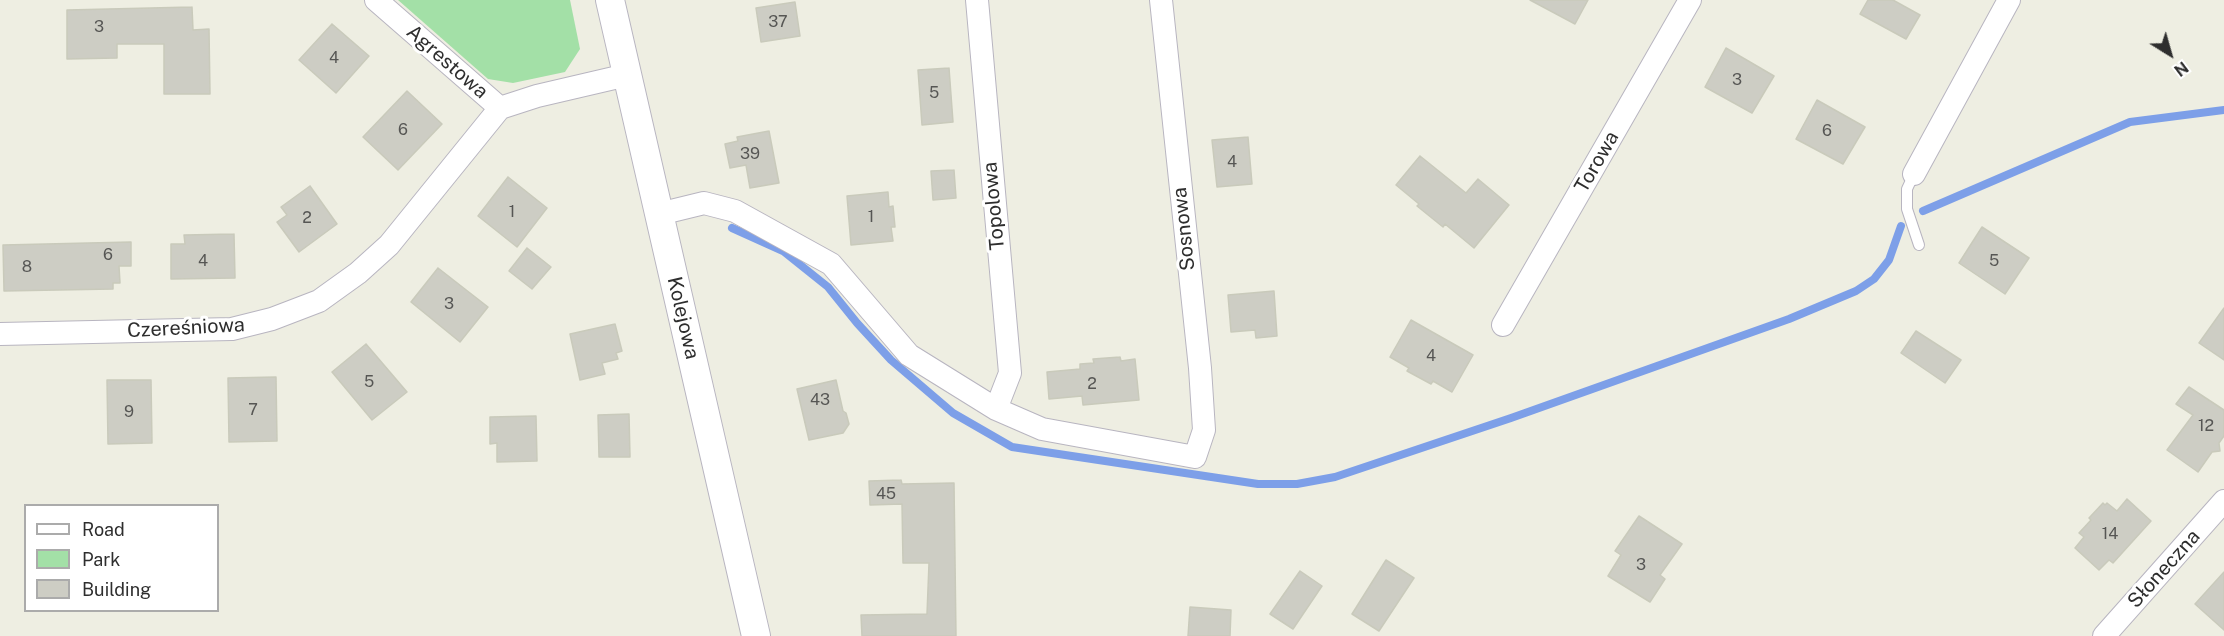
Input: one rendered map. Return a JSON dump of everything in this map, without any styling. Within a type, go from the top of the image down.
[{"type":"street","name":"Agrestowa","points":[[376,0],[500,108],[537,96],[627,75]]},
{"type":"street","name":"Kolejowa","points":[[610,0],[756,636]]},
{"type":"street","name":"Topolowa","points":[[976,0],[1010,373],[996,408]]},
{"type":"street","name":"Sosnowa","points":[[996,408],[1042,429],[1195,457],[1204,430],[1200,368],[1161,0]]},
{"type":"street","name":"Torowa","points":[[1503,325],[1690,0]]},
{"type":"street","points":[[1914,174],[2010,0]]},
{"type":"street","name":"Czereśniowa","points":[[0,334],[232,329],[272,319],[320,301],[358,273],[389,244],[500,108]]},
{"type":"street","points":[[659,214],[704,203],[735,211],[831,264],[909,355],[996,408]]},
{"type":"street","name":"Słoneczna","points":[[2104,636],[2224,501]]},
{"type":"lane","points":[[1914,174],[1907,189],[1907,209],[1919,245]]},
{"type":"green space","points":[[398,0],[570,0],[580,49],[565,72],[513,83],[488,79]]},
{"type":"building","points":[[1530,0],[1588,0],[1575,24]]},
{"type":"building","points":[[1868,0],[1893,0],[1920,15],[1906,39],[1860,14]]},
{"type":"building","points":[[795,2],[800,36],[761,42],[756,8]]},
{"type":"building","points":[[192,7],[193,30],[209,29],[210,94],[164,94],[164,44],[117,44],[117,58],[67,59],[67,10]]},
{"type":"building","points":[[332,24],[369,56],[336,93],[299,60]]},
{"type":"building","points":[[1726,48],[1774,76],[1752,113],[1705,87]]},
{"type":"building","points":[[949,68],[953,122],[922,125],[918,70]]},
{"type":"building","points":[[407,91],[442,124],[398,170],[363,137]]},
{"type":"building","points":[[1817,100],[1865,127],[1843,164],[1796,139]]},
{"type":"building","points":[[769,131],[779,183],[750,188],[746,165],[730,168],[725,144],[738,141],[737,137]]},
{"type":"building","points":[[1248,137],[1252,184],[1217,187],[1212,140]]},
{"type":"building","points":[[1420,156],[1466,193],[1478,179],[1509,205],[1474,248],[1445,224],[1443,227],[1417,206],[1419,204],[1396,185]]},
{"type":"building","points":[[954,170],[956,198],[933,200],[931,171]]},
{"type":"building","points":[[508,177],[547,208],[517,247],[478,216]]},
{"type":"building","points":[[310,186],[337,224],[299,252],[277,222],[287,215],[281,207]]},
{"type":"building","points":[[888,192],[889,207],[893,206],[895,227],[891,227],[893,241],[851,245],[847,196]]},
{"type":"building","points":[[1982,227],[2029,258],[2005,294],[1959,263]]},
{"type":"building","points":[[234,234],[235,278],[171,279],[171,244],[185,244],[184,235]]},
{"type":"building","points":[[131,242],[131,266],[119,266],[120,283],[113,283],[113,289],[4,291],[3,245]]},
{"type":"building","points":[[527,248],[551,267],[532,289],[509,271]]},
{"type":"building","points":[[438,268],[488,307],[460,342],[411,302]]},
{"type":"building","points":[[1274,291],[1277,336],[1256,338],[1255,330],[1231,332],[1228,295]]},
{"type":"building","points":[[2224,308],[2224,360],[2199,343]]},
{"type":"building","points":[[1411,320],[1473,355],[1452,392],[1433,381],[1431,384],[1407,371],[1409,368],[1390,357]]},
{"type":"building","points":[[615,324],[622,351],[616,353],[618,359],[602,363],[605,374],[580,380],[570,334]]},
{"type":"building","points":[[1916,331],[1961,360],[1945,383],[1901,353]]},
{"type":"building","points":[[366,344],[407,392],[372,420],[332,372]]},
{"type":"building","points":[[1120,357],[1121,361],[1135,359],[1139,400],[1083,405],[1082,396],[1049,399],[1047,372],[1080,369],[1080,364],[1094,363],[1093,359]]},
{"type":"building","points":[[276,377],[277,441],[229,442],[228,378]]},
{"type":"building","points":[[107,380],[151,380],[152,443],[108,444]]},
{"type":"building","points":[[836,380],[843,411],[846,413],[849,424],[843,433],[809,440],[797,389]]},
{"type":"building","points":[[2189,387],[2224,410],[2224,436],[2219,443],[2220,451],[2212,452],[2198,472],[2167,450],[2193,415],[2176,404]]},
{"type":"building","points":[[629,414],[630,457],[599,457],[598,415]]},
{"type":"building","points":[[536,416],[537,461],[497,462],[497,443],[490,444],[490,417]]},
{"type":"building","points":[[901,480],[902,484],[954,483],[956,636],[862,636],[861,615],[927,614],[929,563],[903,563],[902,504],[870,505],[869,481]]},
{"type":"building","points":[[2127,499],[2151,521],[2113,563],[2109,560],[2099,570],[2075,548],[2084,537],[2079,533],[2103,503],[2105,505],[2107,503],[2117,511]]},
{"type":"building","points":[[1639,516],[1682,544],[1660,575],[1665,579],[1650,602],[1608,576],[1621,555],[1615,551]]},
{"type":"building","points":[[1386,560],[1414,578],[1379,631],[1352,614]]},
{"type":"building","points":[[1300,571],[1322,586],[1293,629],[1270,614]]},
{"type":"building","points":[[2224,572],[2224,630],[2195,604]]},
{"type":"building","points":[[1190,607],[1231,610],[1230,636],[1188,636]]},
{"type":"waterway","points":[[1923,211],[2130,122],[2224,110]]},
{"type":"waterway","points":[[732,228],[783,251],[828,287],[891,360],[953,413],[1012,447],[1258,484],[1297,484],[1335,477],[1511,418],[1789,319],[1856,291],[1874,279],[1889,260],[1901,226]]}]
